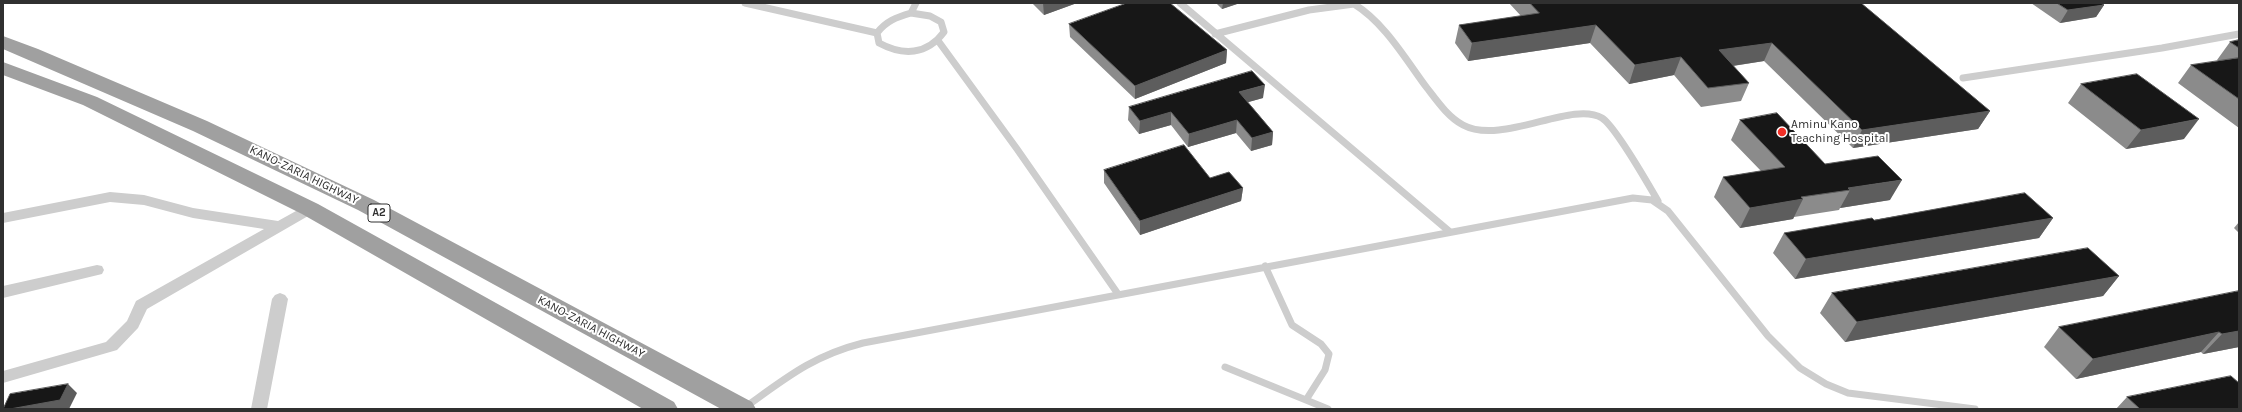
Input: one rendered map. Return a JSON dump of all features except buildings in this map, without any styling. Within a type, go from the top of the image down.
[{"type":"highway","name":"KANO-ZARIA HIGHWAY","points":[[3,42],[31,52],[200,126],[366,205],[743,409]]},
{"type":"highway","name":"A2","points":[[3,68],[90,100],[310,209],[665,409]]},
{"type":"street","points":[[3,218],[88,200],[110,197],[144,200],[193,213],[280,226]]},
{"type":"street","points":[[3,377],[110,346],[133,324],[141,306],[310,209]]},
{"type":"street","points":[[3,292],[97,270]]},
{"type":"street","points":[[259,409],[280,299]]},
{"type":"lane","points":[[745,3],[756,7],[876,33]]},
{"type":"lane","points":[[911,14],[916,3]]},
{"type":"lane","points":[[1180,3],[1450,232]]},
{"type":"lane","points":[[1215,34],[1307,9],[1339,3],[1354,4],[1373,20],[1440,105],[1463,125],[1475,131],[1495,130],[1583,115],[1602,118],[1614,132],[1658,201],[1768,336],[1800,368],[1826,384],[1848,393],[1975,409]]},
{"type":"lane","points":[[911,14],[930,16],[941,22],[944,32],[939,42],[925,50],[908,53],[891,50],[879,43],[876,33],[883,24],[896,16],[911,14]]},
{"type":"lane","points":[[1963,78],[2162,48],[2239,34]]},
{"type":"lane","points":[[939,42],[1017,149],[1118,294]]},
{"type":"lane","points":[[743,409],[804,365],[836,350],[904,334],[1633,198],[1649,198],[1658,201]]},
{"type":"lane","points":[[1265,266],[1292,325],[1321,344],[1329,354],[1325,370],[1306,400]]},
{"type":"lane","points":[[1225,367],[1328,409]]},
{"type":"place","name":"Aminu Kano Teaching Hospital","points":[[1782,132]]}]
